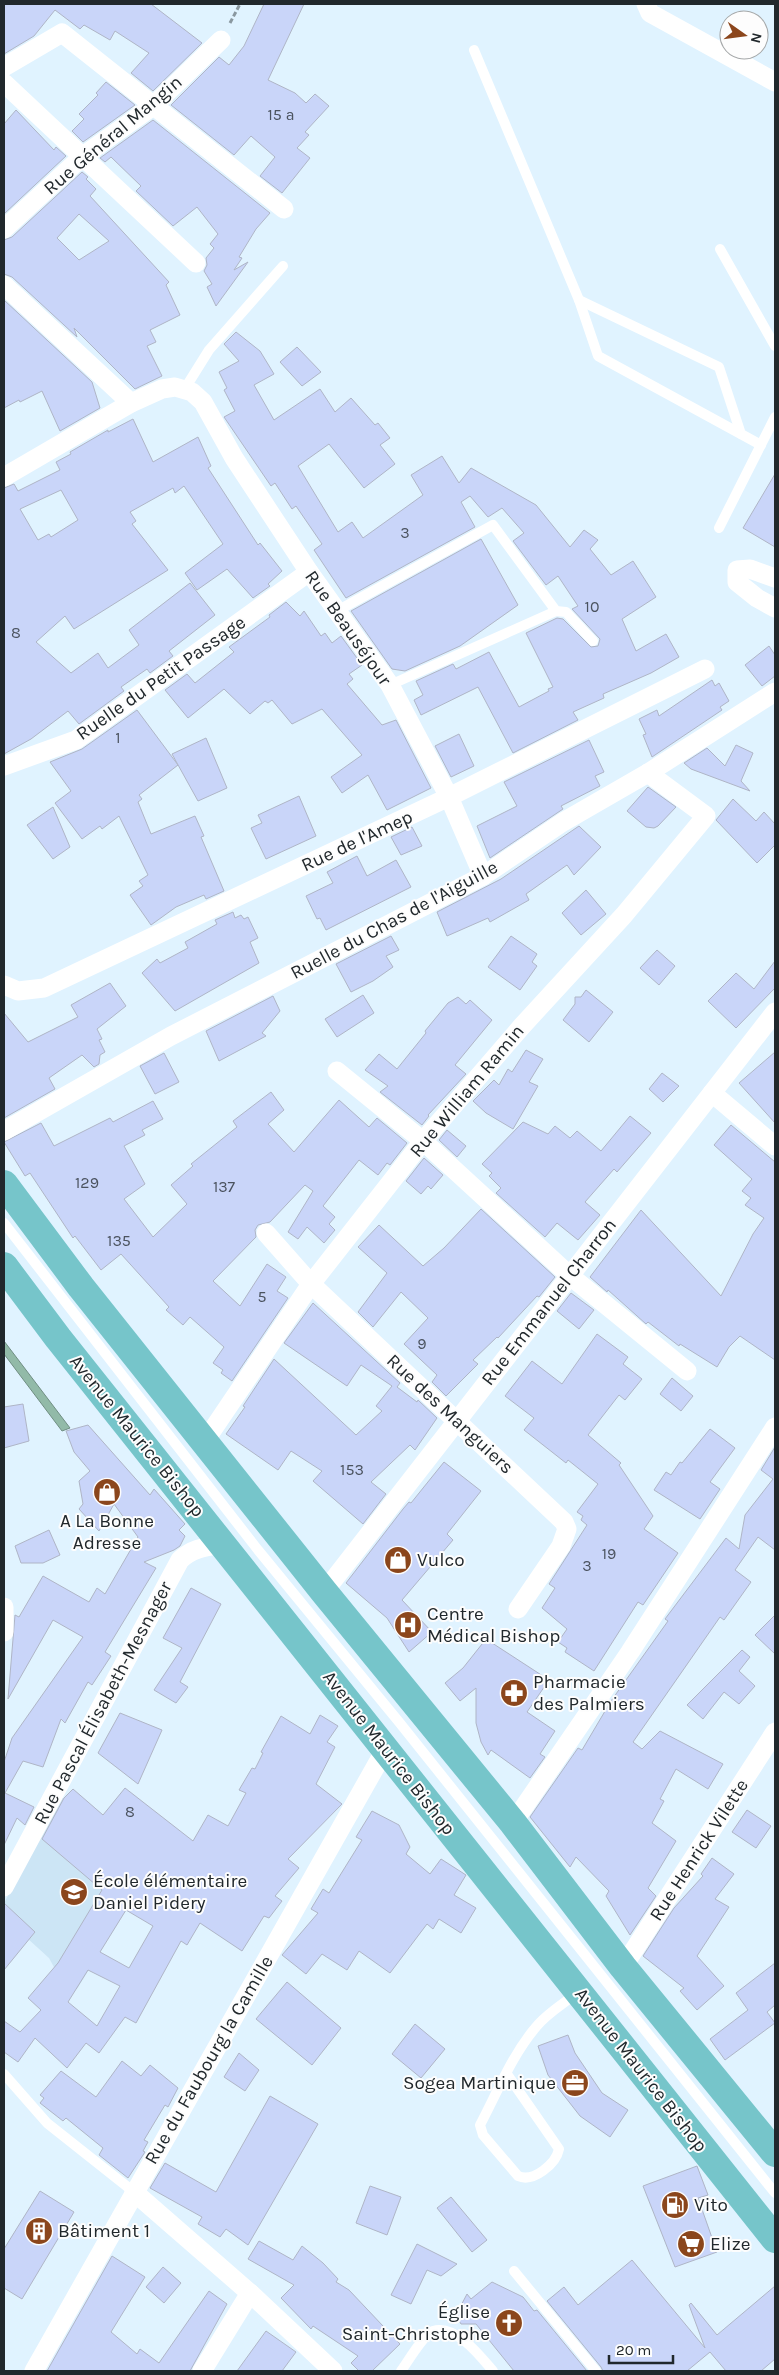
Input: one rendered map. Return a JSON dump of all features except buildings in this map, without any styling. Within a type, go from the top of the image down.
[{"type":"main road","points":[[4,1184],[82,1287],[324,1592],[513,1823],[623,1967],[775,2153]]},
{"type":"main road","name":"Avenue Maurice Bishop","points":[[4,1266],[385,1750],[775,2239]]},
{"type":"street","points":[[646,4],[650,13],[775,82]]},
{"type":"street","points":[[4,67],[62,33],[284,208]]},
{"type":"street","name":"Rue Général Mangin","points":[[4,229],[83,156],[153,106],[221,40]]},
{"type":"street","points":[[4,83],[196,263]]},
{"type":"street","points":[[4,285],[131,404]]},
{"type":"street","points":[[4,477],[131,404],[162,389],[175,387],[188,391]]},
{"type":"street","name":"Rue Beauséjour","points":[[188,391],[203,402],[234,458],[309,572],[390,685],[449,798],[483,876]]},
{"type":"street","points":[[775,578],[750,569],[737,570],[737,582],[757,598],[775,608]]},
{"type":"street","name":"Ruelle du Petit Passage","points":[[4,766],[76,740],[309,572]]},
{"type":"street","name":"Rue de l'Amep","points":[[4,985],[18,991],[44,988],[449,798],[705,669]]},
{"type":"street","name":"Ruelle du Chas de l'Aiguille","points":[[4,1131],[171,1036],[483,876],[563,822],[648,773],[775,692]]},
{"type":"street","name":"Rue William Ramin","points":[[205,1441],[311,1284],[423,1142],[522,1026],[624,915],[706,816],[648,773]]},
{"type":"street","name":"Rue Emmanuel Charron","points":[[324,1592],[775,1012]]},
{"type":"street","points":[[337,1071],[423,1142],[569,1275],[686,1371]]},
{"type":"street","points":[[712,1093],[775,1146]]},
{"type":"street","name":"Rue des Manguiers","points":[[266,1233],[311,1284],[564,1522],[567,1529],[561,1546],[518,1609]]},
{"type":"street","points":[[513,1823],[630,1652],[775,1426]]},
{"type":"street","name":"Rue Pascal Élisabeth-Mesnager","points":[[4,1887],[180,1560],[188,1552],[223,1544]]},
{"type":"street","points":[[4,1607],[4,1632]]},
{"type":"street","name":"Rue Henrick Vilette","points":[[623,1967],[775,1732]]},
{"type":"street","name":"Rue du Faubourg la Camille","points":[[34,2371],[385,1750]]},
{"type":"street","points":[[134,2192],[250,2293],[332,2371]]},
{"type":"street","points":[[202,2371],[250,2293]]},
{"type":"lane","points":[[474,50],[579,300],[598,356],[761,445]]},
{"type":"lane","points":[[720,249],[775,346]]},
{"type":"lane","points":[[188,391],[210,350],[283,266]]},
{"type":"lane","points":[[579,300],[720,367],[741,434]]},
{"type":"lane","points":[[719,528],[775,417]]},
{"type":"lane","points":[[337,611],[493,525],[556,611]]},
{"type":"lane","points":[[390,685],[556,611],[566,612],[593,641]]},
{"type":"lane","points":[[4,1223],[258,1550],[775,2193]]},
{"type":"lane","points":[[507,2074],[559,2149],[558,2156],[536,2176],[524,2178],[518,2176],[483,2135],[480,2125],[507,2074],[536,2026],[579,1992]]},
{"type":"lane","points":[[4,2074],[47,2123],[134,2192]]},
{"type":"lane","points":[[514,2271],[596,2371]]},
{"type":"lane","points":[[401,2371],[427,2335],[433,2331],[443,2331],[465,2341],[493,2371]]},
{"type":"shaded area","points":[[4,1341],[70,1428],[62,1431],[4,1354]]},
{"type":"shaded area","name":"École élémentaire Daniel Pidery","points":[[62,1797],[152,1876],[124,1909],[120,1919],[77,1989],[55,1969],[49,1958],[4,1917],[4,1903]]},
{"type":"place","name":"A La Bonne Adresse","points":[[107,1492]]},
{"type":"place","name":"Vulco","points":[[398,1560]]},
{"type":"place","name":"Centre Médical Bishop","points":[[408,1625]]},
{"type":"place","name":"Pharmacie des Palmiers","points":[[514,1693]]},
{"type":"place","name":"École élémentaire Daniel Pidery","points":[[74,1892]]},
{"type":"place","name":"Sogea Martinique","points":[[575,2083]]},
{"type":"place","name":"Vito","points":[[675,2205]]},
{"type":"place","name":"Bâtiment 1","points":[[39,2231]]},
{"type":"place","name":"Elize","points":[[691,2244]]},
{"type":"place","name":"Église Saint-Christophe","points":[[509,2323]]}]
